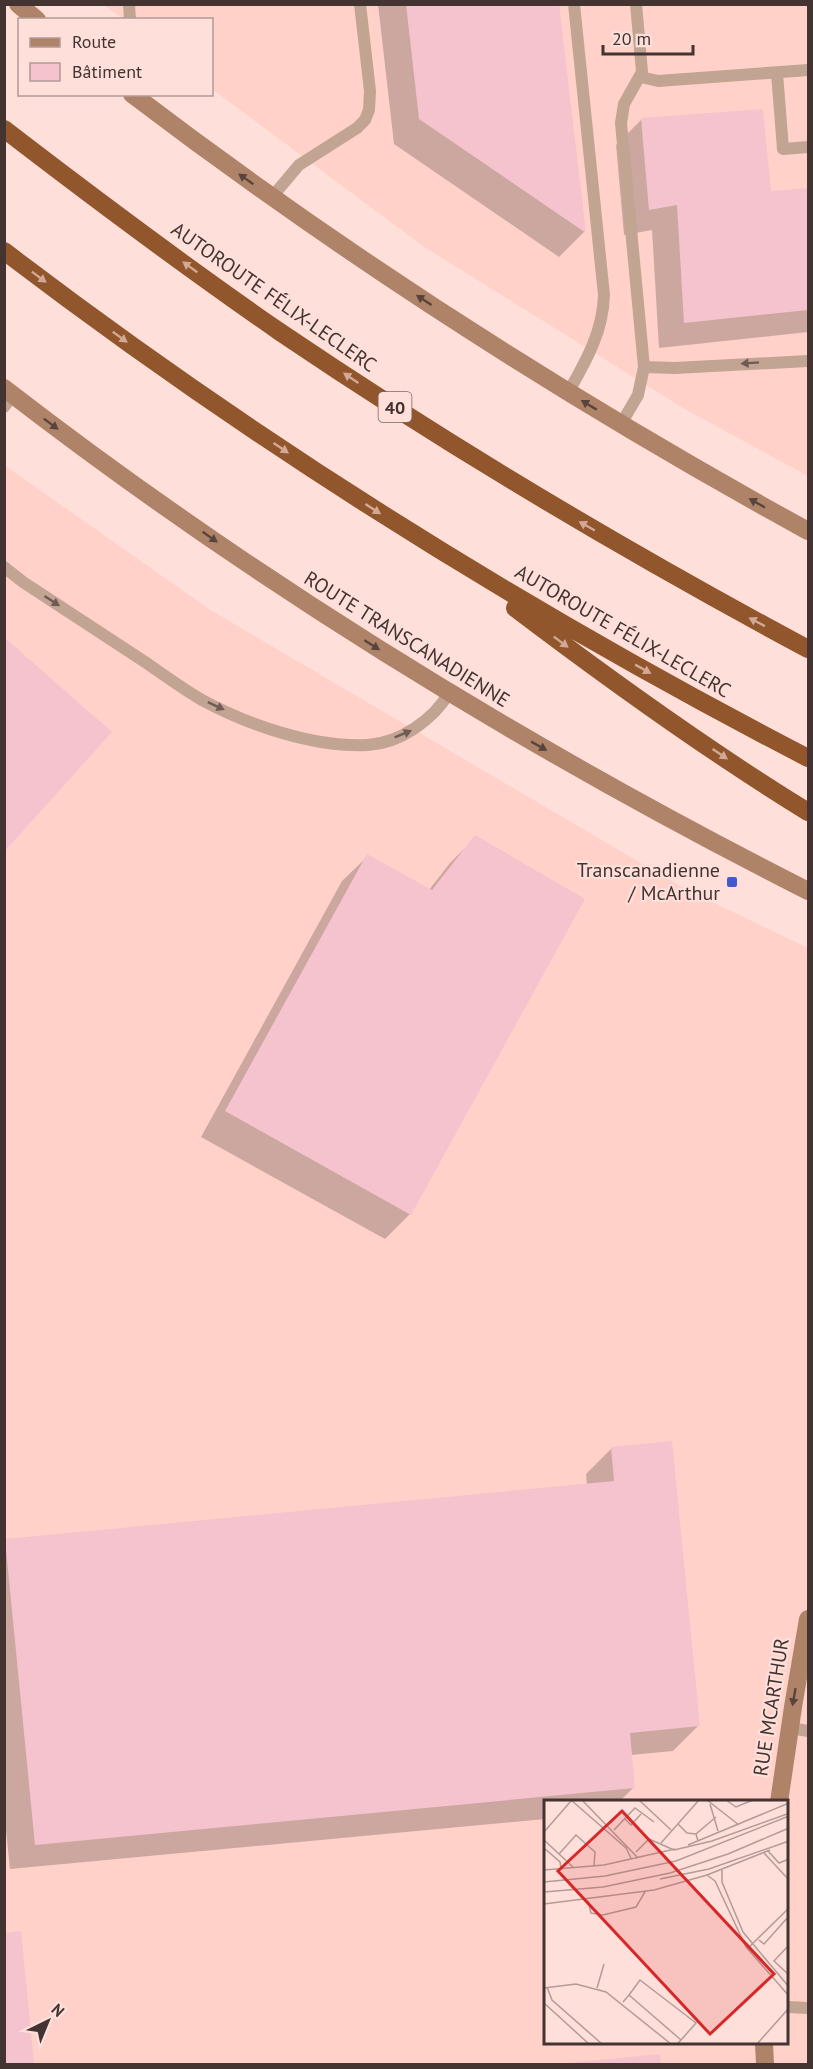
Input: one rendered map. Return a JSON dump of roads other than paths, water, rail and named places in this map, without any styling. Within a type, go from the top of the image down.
[{"type":"highway","name":"AUTOROUTE FÉLIX-LECLERC","points":[[4,129],[232,298],[406,415],[633,553],[808,649]]},
{"type":"highway","name":"AUTOROUTE FÉLIX-LECLERC","points":[[4,251],[198,392],[447,556],[578,633],[808,758]]},
{"type":"highway","points":[[447,556],[601,672],[766,786],[808,812]]},
{"type":"main road","points":[[135,96],[272,197],[472,332],[568,393],[808,531]]},
{"type":"main road","name":"ROUTE TRANSCANADIENNE","points":[[7,397],[263,575],[449,693],[656,812],[808,891]]},
{"type":"main road","name":"RUE MCARTHUR","points":[[780,1800],[799,1729],[808,1618]]},
{"type":"main road","points":[[764,2045],[765,2064]]},
{"type":"lane","points":[[272,197],[299,165],[357,129],[365,120],[369,110],[370,91],[360,4]]},
{"type":"lane","points":[[568,393],[599,332],[604,295],[574,4]]},
{"type":"lane","points":[[621,424],[638,395],[644,368],[621,117],[624,104],[641,77],[636,4]]},
{"type":"lane","points":[[641,77],[658,81],[808,70]]},
{"type":"lane","points":[[777,72],[783,149],[808,147]]},
{"type":"lane","points":[[644,368],[808,361]]},
{"type":"lane","points":[[4,567],[23,582],[202,700],[246,720],[297,738],[369,745],[414,729],[433,714],[449,693]]},
{"type":"lane","points":[[789,2007],[808,2008]]},
{"type":"place","name":"Transcanadienne / McArthur","points":[[732,882]]}]
